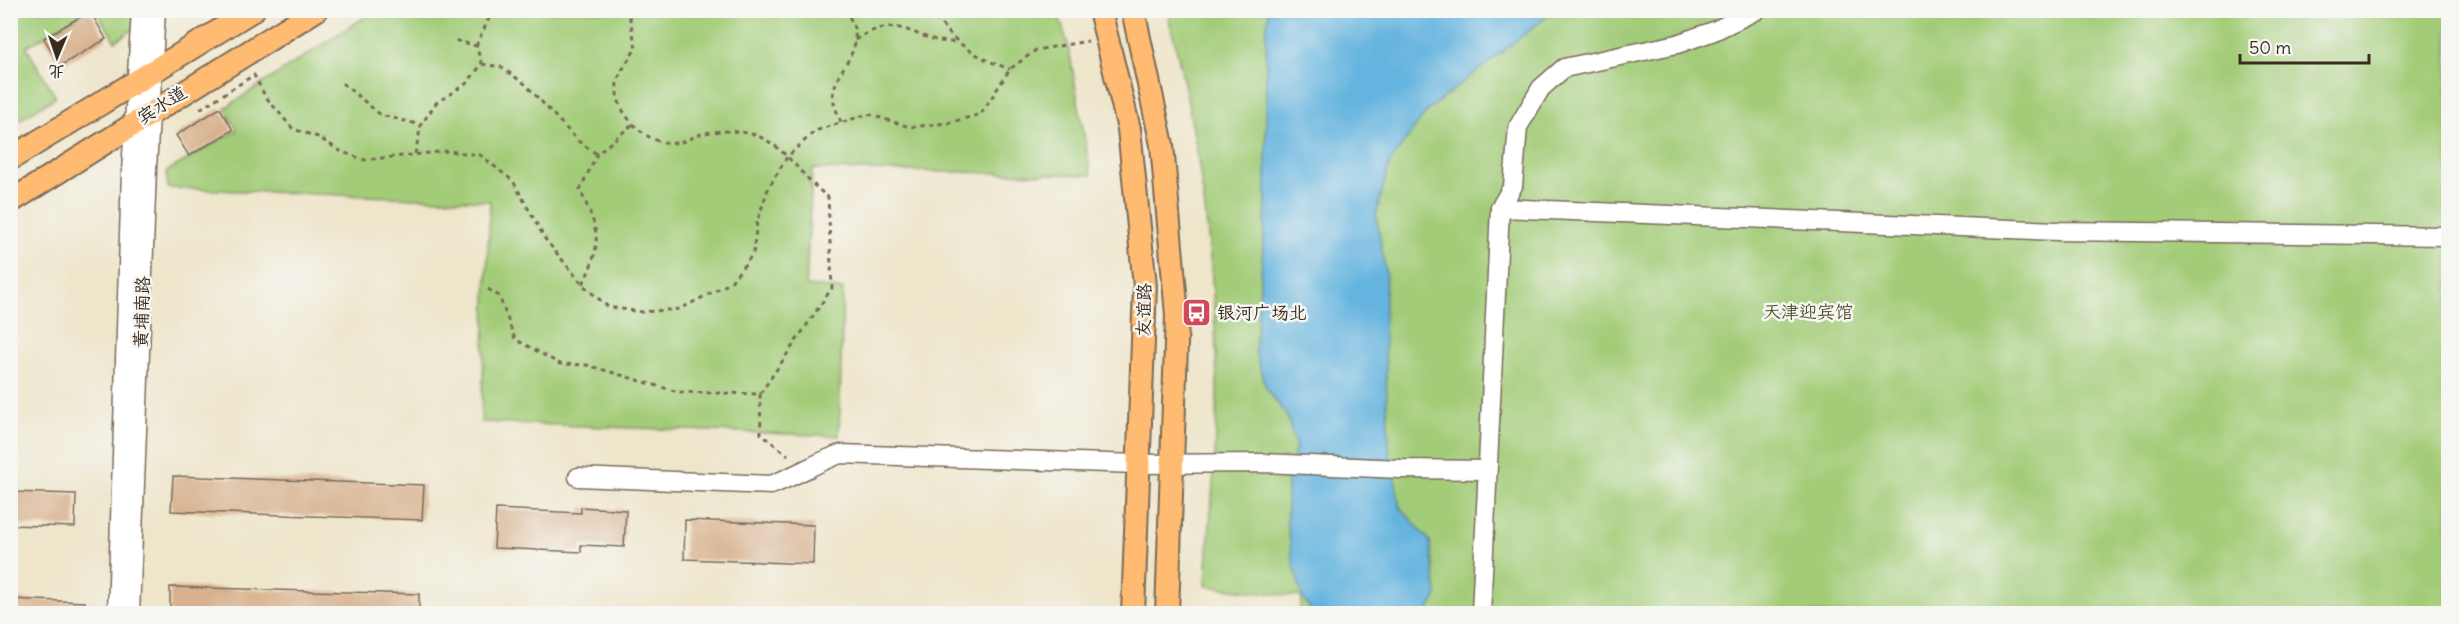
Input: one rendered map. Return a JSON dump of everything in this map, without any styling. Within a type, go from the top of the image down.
[{"type":"main road","name":"宾水道","points":[[10,159],[253,10]]},
{"type":"main road","name":"宾水道","points":[[10,202],[142,117],[316,10]]},
{"type":"main road","name":"友谊路","points":[[1100,10],[1129,129],[1142,233],[1145,286],[1133,614]]},
{"type":"main road","name":"友谊路","points":[[1133,10],[1162,145],[1177,315],[1167,614]]},
{"type":"street","name":"黄埔南路","points":[[141,10],[145,77]]},
{"type":"street","name":"黄埔南路","points":[[117,614],[142,117],[145,77],[156,10]]},
{"type":"street","points":[[1481,614],[1500,208],[1514,186],[1518,128],[1541,88],[1564,68],[1677,44],[1714,31],[1757,10]]},
{"type":"street","name":"黄埔南路","points":[[130,614],[142,117]]},
{"type":"street","points":[[1500,208],[2058,231],[2448,236]]},
{"type":"street","points":[[578,477],[771,485],[791,478],[809,465],[840,454],[1138,464],[1263,463],[1486,470]]},
{"type":"path","points":[[482,64],[476,46],[491,14],[496,10]]},
{"type":"path","points":[[628,10],[636,48],[617,84],[619,102],[633,124],[651,138],[674,144],[703,134],[730,131],[756,135],[787,158],[811,185],[828,196],[832,288],[760,394],[761,434],[788,455]]},
{"type":"path","points":[[841,122],[832,97],[837,81],[851,59],[855,40],[851,19],[845,10]]},
{"type":"path","points":[[931,10],[957,42],[978,58],[1010,69]]},
{"type":"path","points":[[855,40],[871,30],[897,25],[944,42],[957,42]]},
{"type":"path","points":[[200,109],[254,75],[265,96],[293,129],[318,137],[342,152],[365,160],[448,151],[480,155],[513,181],[545,239],[583,285],[608,307],[642,312],[680,309],[729,283],[753,254],[758,222],[768,189],[787,158],[815,131],[868,114],[910,128],[948,123],[981,114],[1010,69],[1036,50],[1107,38]]},
{"type":"path","points":[[454,40],[476,46]]},
{"type":"path","points":[[415,154],[421,125],[436,103],[467,83],[482,64]]},
{"type":"path","points":[[482,64],[501,67],[525,84],[571,135],[597,154]]},
{"type":"path","points":[[342,83],[381,114],[421,125]]},
{"type":"path","points":[[583,285],[594,261],[598,240],[580,190],[597,154],[633,124]]},
{"type":"path","points":[[488,289],[499,296],[515,339],[560,364],[587,365],[678,392],[760,394]]},
{"type":"green space","points":[[11,10],[87,11],[26,47],[56,97],[11,125]]},
{"type":"green space","points":[[96,11],[163,11],[115,41]]},
{"type":"green space","points":[[374,11],[1057,11],[1068,44],[1091,175],[812,169],[806,286],[843,289],[839,436],[481,422],[490,201],[168,188],[166,172],[237,130],[225,108]]},
{"type":"green space","name":"天津迎宾馆","points":[[1167,11],[2448,11],[2448,613],[1299,614],[1302,597],[1206,586],[1217,410],[1213,291],[1196,150]]},
{"type":"water","points":[[1269,11],[1554,11],[1428,110],[1390,162],[1376,215],[1386,274],[1384,328],[1389,446],[1400,507],[1430,541],[1437,595],[1427,613],[1313,613],[1302,597],[1287,523],[1287,483],[1296,446],[1287,416],[1266,388],[1255,351],[1266,208],[1266,32]]},
{"type":"building","points":[[90,11],[106,39],[60,66],[44,38]]},
{"type":"building","points":[[220,108],[233,130],[189,156],[176,135]]},
{"type":"building","points":[[173,476],[424,485],[422,520],[171,511]]},
{"type":"building","points":[[10,492],[76,494],[75,527],[10,525]]},
{"type":"building","points":[[581,507],[626,510],[624,547],[581,545],[581,552],[494,548],[496,509],[581,513]]},
{"type":"building","points":[[685,520],[814,525],[813,564],[684,559]]},
{"type":"building","points":[[170,587],[419,594],[419,614],[170,614]]},
{"type":"building","points":[[10,599],[85,602],[85,614],[10,614]]},
{"type":"place","name":"银河广场北","points":[[1196,313]]}]
